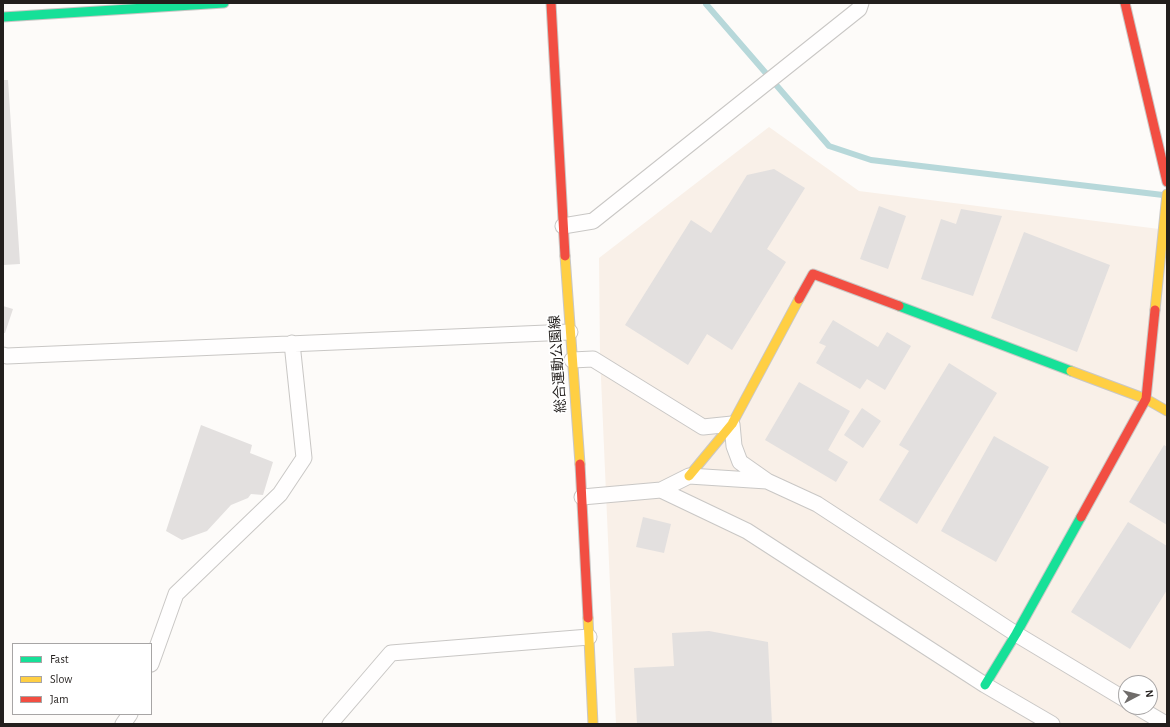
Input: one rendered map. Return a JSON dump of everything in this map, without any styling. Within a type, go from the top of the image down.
[{"type":"street","points":[[3,16],[224,3]]},
{"type":"street","name":"総合運動公園線","points":[[551,3],[563,226],[582,497],[593,724]]},
{"type":"street","points":[[563,226],[593,221],[859,9],[861,3]]},
{"type":"street","points":[[1125,3],[1167,182]]},
{"type":"street","points":[[985,685],[1016,634],[1146,399],[1167,194]]},
{"type":"street","points":[[582,497],[661,490],[689,476],[732,424],[813,274],[1146,399],[1167,412]]},
{"type":"street","points":[[3,354],[7,356],[570,332]]},
{"type":"street","points":[[152,661],[176,594],[280,494],[304,458],[292,343]]},
{"type":"street","points":[[572,360],[592,359],[703,427],[732,424]]},
{"type":"street","points":[[732,424],[734,446],[740,462],[767,481],[817,504],[1016,634],[1118,695]]},
{"type":"street","points":[[689,476],[767,481]]},
{"type":"street","points":[[661,490],[747,531],[985,685],[1052,724]]},
{"type":"street","points":[[330,724],[391,653],[589,637]]},
{"type":"street","points":[[124,724],[129,715]]},
{"type":"street","points":[[1151,715],[1166,724]]},
{"type":"shaded area","points":[[769,127],[859,191],[1167,230],[1167,724],[616,724],[600,355],[599,258]]},
{"type":"building","points":[[3,80],[8,80],[20,264],[3,265]]},
{"type":"building","points":[[774,169],[805,188],[767,249],[786,262],[732,350],[707,334],[688,365],[625,325],[691,220],[711,233],[747,175]]},
{"type":"building","points":[[879,206],[906,216],[888,269],[860,259]]},
{"type":"building","points":[[961,209],[1002,216],[973,296],[921,279],[941,219],[956,224]]},
{"type":"building","points":[[1024,232],[1110,265],[1077,352],[991,318]]},
{"type":"building","points":[[3,306],[13,309],[5,333],[3,333]]},
{"type":"building","points":[[833,320],[878,347],[887,332],[911,346],[885,390],[867,379],[860,389],[816,363],[826,346],[819,343]]},
{"type":"building","points":[[949,363],[997,393],[917,524],[879,500],[909,451],[899,445]]},
{"type":"building","points":[[799,382],[850,411],[828,450],[848,462],[836,482],[765,440]]},
{"type":"building","points":[[862,408],[881,421],[863,448],[844,435]]},
{"type":"building","points":[[201,425],[252,445],[250,453],[273,462],[263,495],[251,494],[248,498],[231,505],[207,531],[182,540],[166,531]]},
{"type":"building","points":[[994,436],[1049,467],[996,562],[941,531]]},
{"type":"building","points":[[1164,445],[1167,447],[1167,525],[1129,502]]},
{"type":"building","points":[[643,517],[671,524],[664,553],[636,547]]},
{"type":"building","points":[[1128,522],[1167,546],[1167,590],[1130,649],[1071,612]]},
{"type":"building","points":[[709,631],[768,642],[772,724],[637,724],[634,668],[674,666],[672,633]]},
{"type":"waterway","points":[[706,4],[829,146],[871,160],[1163,195]]},
{"type":"traffic: fast","points":[[3,17],[224,3]]},
{"type":"traffic: fast","points":[[899,306],[1071,371]]},
{"type":"traffic: fast","points":[[985,685],[1016,634],[1081,517]]},
{"type":"traffic: slow","points":[[1155,310],[1167,194]]},
{"type":"traffic: slow","points":[[565,256],[580,464]]},
{"type":"traffic: slow","points":[[689,476],[732,424],[799,299]]},
{"type":"traffic: slow","points":[[1071,371],[1146,399],[1167,411]]},
{"type":"traffic: slow","points":[[588,618],[593,724]]},
{"type":"traffic: jam","points":[[551,3],[565,256]]},
{"type":"traffic: jam","points":[[1125,3],[1167,182]]},
{"type":"traffic: jam","points":[[799,299],[813,274],[899,306]]},
{"type":"traffic: jam","points":[[1081,517],[1146,399],[1155,310]]},
{"type":"traffic: jam","points":[[580,464],[588,618]]}]
